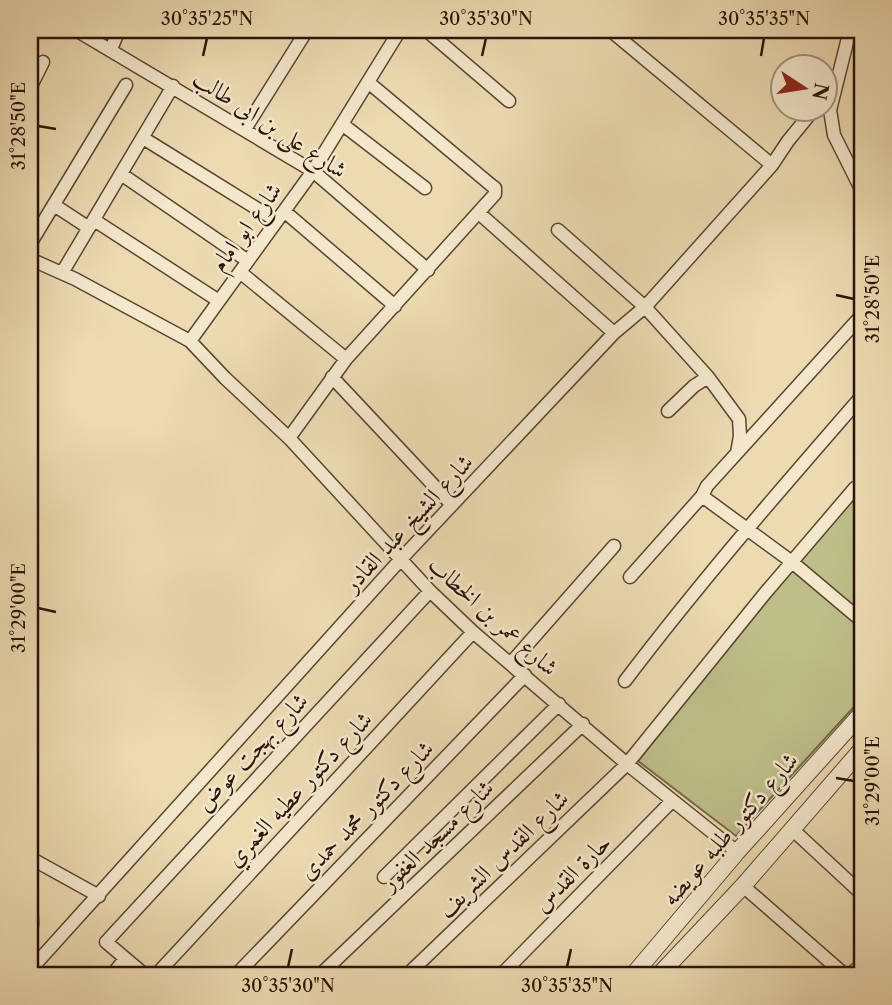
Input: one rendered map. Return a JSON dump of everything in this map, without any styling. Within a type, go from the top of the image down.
[{"type":"street","name":"شارع على بن ابى طالب","points":[[76,30],[313,171],[428,270]]},
{"type":"street","points":[[111,49],[119,30]]},
{"type":"street","points":[[246,129],[307,30]]},
{"type":"street","name":"شارع ابو امام","points":[[190,341],[313,171],[400,30]]},
{"type":"street","points":[[426,30],[509,101]]},
{"type":"street","points":[[610,30],[772,165]]},
{"type":"street","points":[[840,62],[850,30]]},
{"type":"street","points":[[30,88],[43,62]]},
{"type":"street","points":[[289,438],[346,359],[480,214],[495,194],[495,188],[368,82]]},
{"type":"street","points":[[30,244],[126,85]]},
{"type":"street","points":[[62,273],[173,86]]},
{"type":"street","name":"شارع الشيخ عبد القادر","points":[[37,972],[99,896],[401,559],[614,333],[645,307],[772,165],[804,122]]},
{"type":"street","points":[[832,122],[862,191]]},
{"type":"street","points":[[342,124],[425,188]]},
{"type":"street","points":[[143,138],[281,216],[395,306]]},
{"type":"street","points":[[121,174],[248,261]]},
{"type":"street","points":[[54,205],[91,224],[219,301]]},
{"type":"street","points":[[480,214],[614,333]]},
{"type":"street","points":[[558,230],[645,307],[708,377],[739,419],[737,453]]},
{"type":"street","name":"شارع عمر بن الخطاب","points":[[30,259],[62,273],[190,341],[289,438],[430,591],[473,632],[627,764],[737,852]]},
{"type":"street","points":[[240,272],[346,359]]},
{"type":"street","points":[[630,577],[702,496],[707,486],[862,315]]},
{"type":"street","points":[[332,377],[452,505]]},
{"type":"street","points":[[668,411],[694,386],[708,377]]},
{"type":"street","points":[[625,681],[747,529],[862,396]]},
{"type":"street","name":"شارع القدس الشريف","points":[[407,975],[627,764],[855,488]]},
{"type":"street","points":[[702,496],[792,562],[862,621]]},
{"type":"street","points":[[511,663],[614,546]]},
{"type":"street","name":"شارع بهجت عوض","points":[[125,959],[106,942],[430,591]]},
{"type":"street","name":"شارع دكتور عطيه الغمري","points":[[156,975],[473,632]]},
{"type":"street","name":"شارع دكتور محمد حمدى","points":[[236,975],[525,675]]},
{"type":"street","points":[[384,877],[559,704]]},
{"type":"street","name":"شارع دكتور طلبه عويضه","points":[[633,975],[737,852],[862,713]]},
{"type":"street","name":"شارع مسجد الغفور","points":[[320,975],[583,724]]},
{"type":"street","name":"شارع دكتور طلبه عويضه","points":[[659,975],[743,886],[862,749]]},
{"type":"street","points":[[817,764],[835,780]]},
{"type":"street","name":"حارة القدس","points":[[501,975],[672,801]]},
{"type":"street","points":[[792,829],[862,894]]},
{"type":"street","points":[[34,860],[99,896]]},
{"type":"street","points":[[743,886],[847,975],[862,966]]},
{"type":"street","points":[[112,975],[125,959],[145,975]]},
{"type":"green space","points":[[862,482],[862,698],[736,836],[638,761]]},
{"type":"green space","points":[[30,897],[37,910],[39,924],[30,951]]}]
